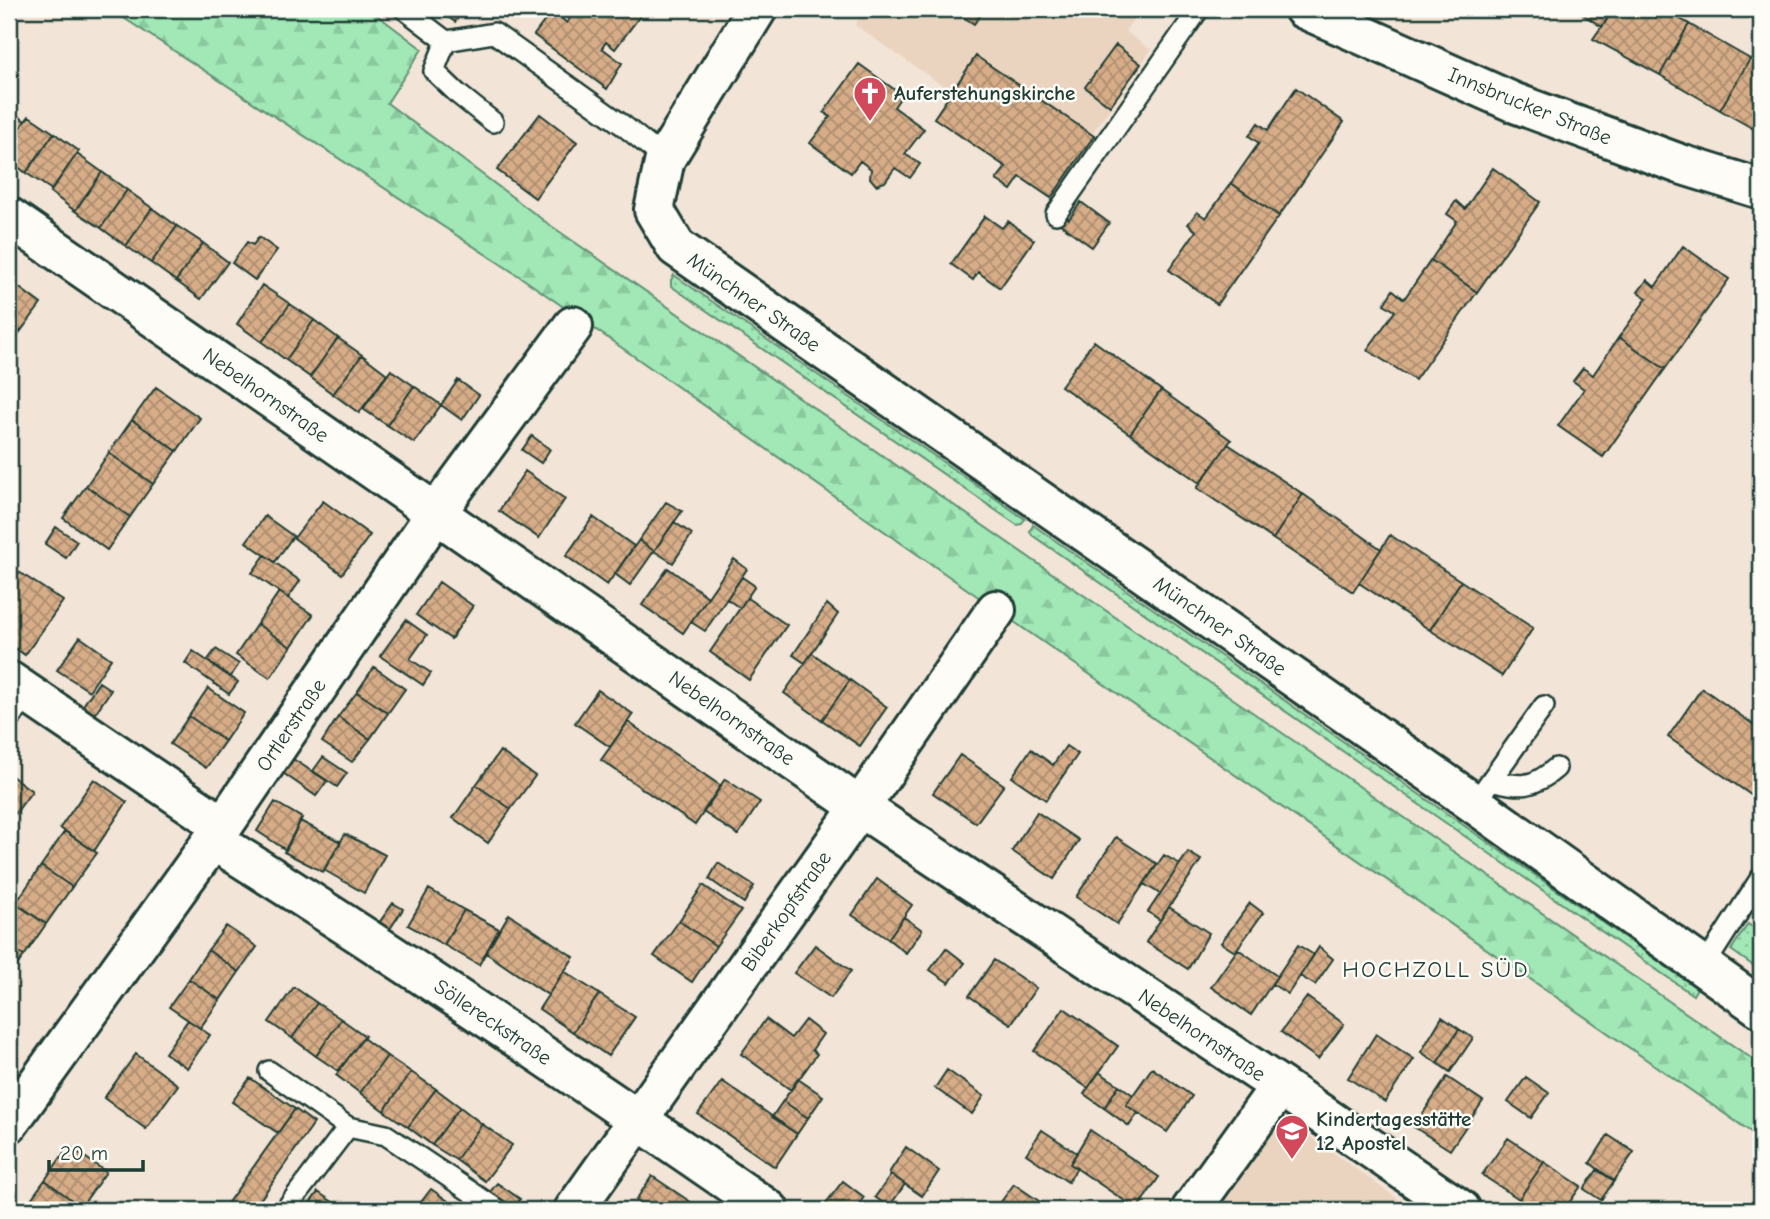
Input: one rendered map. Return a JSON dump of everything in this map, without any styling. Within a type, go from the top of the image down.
[{"type":"street","points":[[665,159],[757,9]]},
{"type":"street","name":"Innsbrucker Straße","points":[[1304,9],[1515,103],[1680,164],[1761,189]]},
{"type":"street","name":"Münchner Straße","points":[[665,159],[654,210],[676,247],[1483,792],[1703,968],[1761,1008]]},
{"type":"street","name":"Nebelhornstraße","points":[[9,217],[860,807],[1280,1086],[1461,1210]]},
{"type":"street","name":"Ortlerstraße","points":[[9,1124],[218,833],[436,513],[573,326]]},
{"type":"street","name":"Biberkopfstraße","points":[[574,1210],[996,610]]},
{"type":"street","name":"Söllereckstraße","points":[[15,699],[218,833],[769,1210]]},
{"type":"street","points":[[1191,1210],[1280,1086]]},
{"type":"lane","points":[[404,9],[446,41],[494,33],[624,126],[665,159]]},
{"type":"lane","points":[[1056,214],[1199,9]]},
{"type":"lane","points":[[446,41],[434,71],[457,94],[493,122]]},
{"type":"lane","points":[[1483,792],[1544,706]]},
{"type":"lane","points":[[1483,792],[1512,785],[1531,786],[1556,768]]},
{"type":"lane","points":[[1703,968],[1760,879]]},
{"type":"lane","points":[[269,1071],[348,1127],[386,1135],[498,1210]]},
{"type":"lane","points":[[285,1210],[348,1127]]},
{"type":"shaded area","points":[[865,9],[1140,9],[1125,31],[1151,50],[1091,135],[976,57],[952,92],[855,25]]},
{"type":"shaded area","name":"Kindertagesstätte 12 Apostel","points":[[1275,1111],[1413,1210],[1207,1210]]},
{"type":"green space","points":[[110,9],[369,9],[422,49],[387,103],[547,223],[1761,1065],[1761,1122],[1754,1134],[522,278]]},
{"type":"green space","points":[[674,275],[1025,519],[1017,525],[671,286]]},
{"type":"green space","points":[[1033,525],[1697,988],[1693,995],[1032,535],[1030,531]]},
{"type":"green space","points":[[1748,924],[1761,933],[1761,971],[1731,950]]},
{"type":"building","points":[[436,9],[465,9],[455,22]]},
{"type":"building","points":[[557,9],[640,9],[643,12],[615,49],[606,42],[602,48],[622,63],[607,89],[534,35],[552,11],[567,23],[570,18]]},
{"type":"building","points":[[951,9],[985,9],[974,24]]},
{"type":"building","points":[[1575,9],[1614,9],[1602,27]]},
{"type":"building","points":[[1614,9],[1662,9],[1689,24],[1660,75],[1593,39]]},
{"type":"building","points":[[1689,24],[1750,59],[1720,110],[1660,75]]},
{"type":"building","points":[[1116,45],[1141,64],[1110,106],[1085,87]]},
{"type":"building","points":[[976,56],[1094,136],[1051,198],[1020,177],[1011,190],[996,180],[1006,167],[934,118]]},
{"type":"building","points":[[1750,59],[1761,65],[1761,133],[1720,110]]},
{"type":"building","name":"Auferstehungskirche","points":[[859,64],[902,95],[894,107],[924,129],[905,154],[920,164],[910,178],[895,168],[885,182],[876,185],[870,178],[871,169],[860,161],[851,173],[810,143],[830,117],[824,112]]},
{"type":"building","points":[[1296,88],[1344,122],[1279,216],[1231,183],[1259,143],[1249,136],[1258,123],[1268,130]]},
{"type":"building","points":[[9,109],[25,121],[9,143]]},
{"type":"building","points":[[540,114],[577,142],[535,198],[497,170]]},
{"type":"building","points":[[29,116],[54,133],[26,173],[9,160],[9,143]]},
{"type":"building","points":[[54,133],[79,151],[52,190],[26,173]]},
{"type":"building","points":[[77,154],[102,172],[75,211],[50,192]]},
{"type":"building","points":[[1493,168],[1540,202],[1477,292],[1431,260],[1457,221],[1447,214],[1456,201],[1465,209]]},
{"type":"building","points":[[102,172],[127,190],[101,228],[75,211]]},
{"type":"building","points":[[1231,183],[1279,216],[1217,304],[1169,270],[1196,231],[1188,224],[1197,212],[1206,218]]},
{"type":"building","points":[[127,190],[152,208],[126,246],[101,228]]},
{"type":"building","points":[[1081,202],[1109,223],[1092,247],[1056,221],[1062,213],[1069,219]]},
{"type":"building","points":[[152,208],[177,226],[151,263],[126,246]]},
{"type":"building","points":[[985,216],[1002,228],[1008,221],[1034,240],[1000,288],[978,272],[973,280],[951,264]]},
{"type":"building","points":[[177,226],[203,243],[176,281],[151,263]]},
{"type":"building","points":[[259,237],[277,250],[255,280],[232,263],[247,242],[253,245]]},
{"type":"building","points":[[203,243],[228,262],[201,299],[176,281]]},
{"type":"building","points":[[1683,246],[1729,279],[1665,369],[1619,337],[1647,298],[1638,292],[1647,280],[1655,287]]},
{"type":"building","points":[[1431,260],[1477,292],[1415,380],[1367,350],[1395,311],[1384,304],[1393,290],[1404,299]]},
{"type":"building","points":[[9,280],[41,304],[20,332],[9,324]]},
{"type":"building","points":[[262,285],[290,304],[262,342],[237,324]]},
{"type":"building","points":[[290,304],[314,320],[286,360],[262,342]]},
{"type":"building","points":[[314,320],[338,338],[310,377],[286,360]]},
{"type":"building","points":[[9,324],[20,332],[9,347]]},
{"type":"building","points":[[1619,337],[1665,369],[1603,457],[1558,426],[1584,389],[1573,381],[1583,368],[1593,375]]},
{"type":"building","points":[[338,338],[362,355],[333,394],[310,377]]},
{"type":"building","points":[[1094,341],[1161,390],[1130,434],[1061,386]]},
{"type":"building","points":[[362,355],[387,374],[359,413],[333,394]]},
{"type":"building","points":[[391,370],[414,386],[387,425],[363,409]]},
{"type":"building","points":[[458,380],[479,395],[462,420],[441,405]]},
{"type":"building","points":[[414,386],[441,405],[414,443],[387,425]]},
{"type":"building","points":[[156,387],[200,418],[177,451],[132,420]]},
{"type":"building","points":[[1161,390],[1231,440],[1200,483],[1130,434]]},
{"type":"building","points":[[132,420],[177,451],[153,484],[109,453]]},
{"type":"building","points":[[532,436],[550,449],[541,463],[522,450]]},
{"type":"building","points":[[1228,444],[1303,494],[1273,539],[1197,488]]},
{"type":"building","points":[[109,453],[153,484],[130,517],[86,486]]},
{"type":"building","points":[[525,471],[565,499],[539,538],[499,511]]},
{"type":"building","points":[[86,486],[130,517],[107,550],[63,518]]},
{"type":"building","points":[[1303,494],[1381,549],[1353,592],[1273,539]]},
{"type":"building","points":[[323,501],[370,535],[342,574],[294,538]]},
{"type":"building","points":[[666,502],[682,511],[654,551],[639,540]]},
{"type":"building","points":[[265,516],[293,536],[275,562],[246,542]]},
{"type":"building","points":[[593,517],[634,546],[607,585],[566,556]]},
{"type":"building","points":[[674,522],[692,534],[673,563],[654,551]]},
{"type":"building","points":[[56,527],[77,541],[66,558],[45,544]]},
{"type":"building","points":[[1390,535],[1461,581],[1430,630],[1359,583]]},
{"type":"building","points":[[639,540],[654,551],[630,585],[615,574]]},
{"type":"building","points":[[265,555],[300,581],[288,598],[252,573]]},
{"type":"building","points":[[734,559],[747,569],[705,631],[691,622]]},
{"type":"building","points":[[668,568],[708,597],[683,633],[642,605]]},
{"type":"building","points":[[19,572],[63,601],[25,655],[9,644],[9,588]]},
{"type":"building","points":[[742,577],[755,586],[740,608],[727,599]]},
{"type":"building","points":[[1461,581],[1533,628],[1502,676],[1430,630]]},
{"type":"building","points":[[439,582],[473,606],[451,639],[416,615]]},
{"type":"building","points":[[279,592],[313,615],[291,647],[257,624]]},
{"type":"building","points":[[747,598],[787,625],[749,680],[710,652]]},
{"type":"building","points":[[827,604],[838,614],[805,663],[793,655]]},
{"type":"building","points":[[406,620],[427,635],[410,659],[431,673],[423,685],[380,656]]},
{"type":"building","points":[[257,624],[291,647],[270,678],[236,655]]},
{"type":"building","points":[[80,637],[111,659],[89,691],[57,670]]},
{"type":"building","points":[[216,649],[239,664],[230,677],[207,661]]},
{"type":"building","points":[[193,651],[238,682],[229,694],[185,663]]},
{"type":"building","points":[[812,653],[850,680],[822,720],[784,693]]},
{"type":"building","points":[[374,667],[405,689],[388,713],[357,692]]},
{"type":"building","points":[[850,680],[887,707],[860,746],[822,720]]},
{"type":"building","points":[[99,682],[111,690],[94,715],[82,707]]},
{"type":"building","points":[[208,688],[244,713],[225,741],[189,716]]},
{"type":"building","points":[[1702,688],[1761,730],[1761,802],[1668,737]]},
{"type":"building","points":[[598,690],[633,714],[610,747],[575,723]]},
{"type":"building","points":[[357,692],[388,713],[370,739],[338,717]]},
{"type":"building","points":[[189,716],[225,741],[206,768],[170,744]]},
{"type":"building","points":[[338,717],[370,739],[352,762],[322,742]]},
{"type":"building","points":[[628,722],[721,786],[695,825],[601,760]]},
{"type":"building","points":[[1066,746],[1078,754],[1046,800],[1012,777],[1031,749],[1053,765]]},
{"type":"building","points":[[500,751],[535,776],[511,809],[476,785]]},
{"type":"building","points":[[960,755],[1004,785],[976,823],[933,793]]},
{"type":"building","points":[[323,757],[347,773],[337,787],[313,771]]},
{"type":"building","points":[[293,759],[327,781],[316,796],[283,773]]},
{"type":"building","points":[[9,774],[32,791],[15,814],[9,810]]},
{"type":"building","points":[[94,779],[127,802],[94,851],[60,828]]},
{"type":"building","points":[[725,779],[760,802],[738,835],[703,812]]},
{"type":"building","points":[[476,785],[511,809],[488,843],[453,818]]},
{"type":"building","points":[[275,802],[302,818],[286,850],[257,831]]},
{"type":"building","points":[[1037,812],[1079,840],[1054,879],[1012,851]]},
{"type":"building","points":[[300,821],[341,842],[323,872],[284,852]]},
{"type":"building","points":[[65,831],[97,853],[72,887],[41,866]]},
{"type":"building","points":[[345,834],[385,855],[364,893],[324,870]]},
{"type":"building","points":[[1116,837],[1157,864],[1117,924],[1076,897]]},
{"type":"building","points":[[1188,852],[1201,860],[1160,920],[1148,912]]},
{"type":"building","points":[[1164,855],[1180,864],[1160,894],[1144,884]]},
{"type":"building","points":[[718,863],[754,886],[744,903],[709,879]]},
{"type":"building","points":[[41,866],[72,887],[46,924],[16,903]]},
{"type":"building","points":[[877,879],[912,905],[888,939],[852,915]]},
{"type":"building","points":[[703,885],[741,911],[716,946],[679,921]]},
{"type":"building","points":[[429,889],[464,910],[444,945],[408,925]]},
{"type":"building","points":[[13,902],[46,924],[24,956],[9,946],[9,908]]},
{"type":"building","points":[[393,903],[403,909],[390,929],[379,923]]},
{"type":"building","points":[[1250,903],[1263,913],[1235,952],[1221,943]]},
{"type":"building","points":[[1169,907],[1209,933],[1188,969],[1146,942]]},
{"type":"building","points":[[464,910],[499,929],[479,965],[444,945]]},
{"type":"building","points":[[509,914],[574,957],[548,995],[486,953]]},
{"type":"building","points":[[904,917],[922,930],[906,953],[888,939]]},
{"type":"building","points":[[679,921],[716,946],[692,982],[654,956]]},
{"type":"building","points":[[226,926],[257,947],[239,972],[208,950]]},
{"type":"building","points":[[815,945],[851,971],[831,998],[794,973]]},
{"type":"building","points":[[1298,945],[1314,955],[1288,994],[1272,984]]},
{"type":"building","points":[[9,946],[24,956],[12,972],[9,969]]},
{"type":"building","points":[[1319,947],[1333,959],[1315,985],[1300,976]]},
{"type":"building","points":[[946,948],[965,963],[949,983],[930,970]]},
{"type":"building","points":[[1238,949],[1277,976],[1251,1015],[1211,987]]},
{"type":"building","points":[[208,950],[239,972],[220,1000],[189,979]]},
{"type":"building","points":[[994,960],[1036,988],[1011,1024],[969,996]]},
{"type":"building","points":[[564,971],[599,994],[573,1032],[539,1009]]},
{"type":"building","points":[[189,979],[220,1000],[200,1028],[169,1007]]},
{"type":"building","points":[[294,987],[317,1003],[292,1038],[269,1022]]},
{"type":"building","points":[[599,994],[635,1017],[608,1056],[573,1032]]},
{"type":"building","points":[[1307,997],[1344,1024],[1318,1059],[1281,1032]]},
{"type":"building","points":[[317,1003],[341,1019],[316,1056],[292,1038]]},
{"type":"building","points":[[1064,1008],[1118,1046],[1088,1088],[1034,1051]]},
{"type":"building","points":[[1442,1017],[1459,1029],[1437,1063],[1421,1052]]},
{"type":"building","points":[[341,1019],[365,1036],[338,1071],[316,1056]]},
{"type":"building","points":[[766,1019],[791,1038],[805,1020],[823,1034],[812,1050],[817,1054],[791,1090],[741,1054]]},
{"type":"building","points":[[188,1020],[210,1035],[187,1068],[165,1053]]},
{"type":"building","points":[[1459,1029],[1473,1038],[1450,1072],[1437,1063]]},
{"type":"building","points":[[1376,1034],[1414,1059],[1385,1102],[1348,1078]]},
{"type":"building","points":[[363,1038],[387,1056],[360,1093],[336,1075]]},
{"type":"building","points":[[136,1054],[178,1085],[146,1129],[104,1098]]},
{"type":"building","points":[[387,1056],[411,1072],[384,1111],[360,1093]]},
{"type":"building","points":[[1152,1068],[1192,1096],[1167,1132],[1126,1105]]},
{"type":"building","points":[[947,1070],[984,1096],[972,1114],[935,1088]]},
{"type":"building","points":[[411,1072],[436,1089],[408,1127],[384,1111]]},
{"type":"building","points":[[1099,1072],[1119,1085],[1104,1108],[1084,1094]]},
{"type":"building","points":[[1447,1077],[1483,1101],[1450,1150],[1414,1127]]},
{"type":"building","points":[[1526,1077],[1549,1093],[1531,1118],[1508,1102]]},
{"type":"building","points":[[250,1078],[295,1109],[278,1133],[232,1102]]},
{"type":"building","points":[[798,1079],[823,1096],[808,1118],[783,1101]]},
{"type":"building","points":[[722,1081],[797,1134],[775,1167],[698,1114]]},
{"type":"building","points":[[1119,1085],[1133,1095],[1126,1105],[1138,1113],[1129,1126],[1104,1108]]},
{"type":"building","points":[[436,1089],[460,1107],[432,1145],[408,1127]]},
{"type":"building","points":[[783,1101],[808,1118],[797,1134],[772,1117]]},
{"type":"building","points":[[460,1107],[482,1124],[456,1160],[432,1145]]},
{"type":"building","points":[[295,1109],[314,1123],[253,1210],[224,1208]]},
{"type":"building","points":[[482,1124],[512,1145],[485,1181],[456,1160]]},
{"type":"building","points":[[1042,1130],[1077,1153],[1070,1164],[1077,1168],[1068,1182],[1026,1154]]},
{"type":"building","points":[[1090,1130],[1159,1177],[1137,1209],[1070,1164]]},
{"type":"building","points":[[1608,1135],[1634,1152],[1614,1181],[1590,1163]]},
{"type":"building","points":[[1508,1138],[1544,1162],[1519,1199],[1482,1175]]},
{"type":"building","points":[[69,1146],[106,1172],[81,1207],[45,1180]]},
{"type":"building","points":[[906,1147],[939,1171],[922,1196],[889,1173]]},
{"type":"building","points":[[1544,1162],[1581,1186],[1564,1210],[1535,1210],[1519,1199]]},
{"type":"building","points":[[1597,1170],[1614,1181],[1601,1200],[1584,1189]]},
{"type":"building","points":[[891,1175],[905,1184],[889,1207],[875,1197]]},
{"type":"building","points":[[652,1176],[692,1203],[687,1210],[651,1210],[636,1200]]},
{"type":"building","points":[[45,1180],[81,1207],[78,1210],[23,1210]]},
{"type":"building","points":[[843,1181],[864,1197],[855,1210],[836,1210],[826,1203]]},
{"type":"building","points":[[497,1183],[520,1199],[512,1210],[487,1196]]},
{"type":"building","points":[[1014,1184],[1052,1210],[995,1210]]},
{"type":"building","points":[[431,1189],[461,1210],[415,1210]]},
{"type":"building","points":[[318,1192],[334,1203],[329,1210],[305,1210]]},
{"type":"place","name":"Auferstehungskirche","points":[[870,123]]},
{"type":"place","name":"Kindertagesstätte 12 Apostel","points":[[1292,1161]]},
{"type":"district","name":"HOCHZOLL SÜD","points":[[1436,969]]}]
